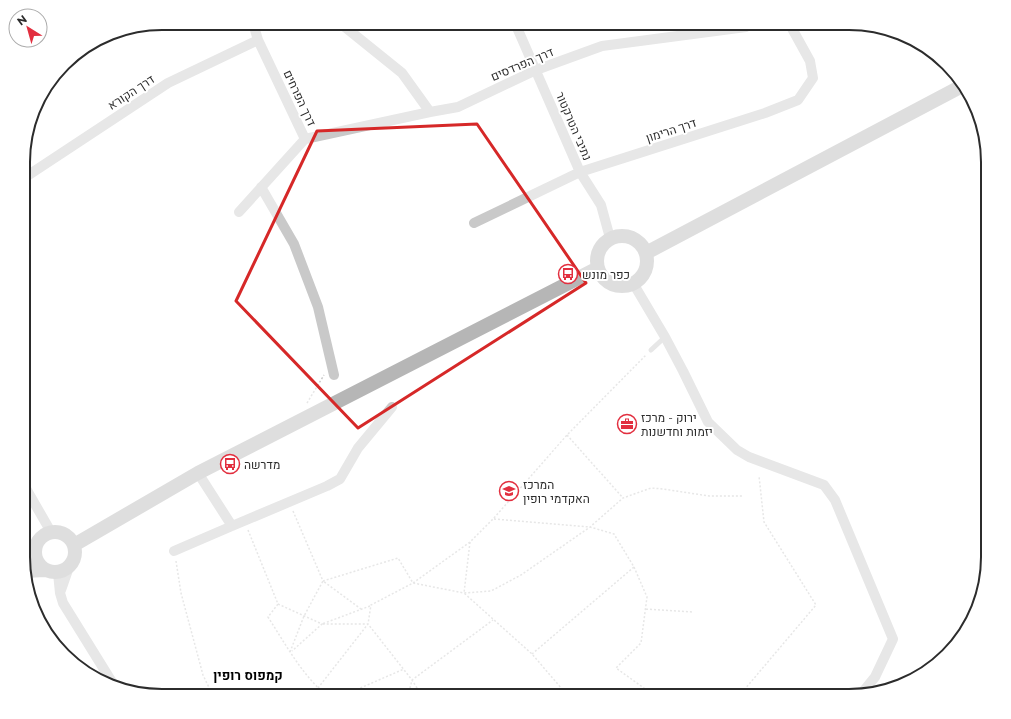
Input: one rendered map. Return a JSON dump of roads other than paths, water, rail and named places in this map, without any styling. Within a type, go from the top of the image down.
[{"type":"main road","points":[[646,253],[958,88]]},
{"type":"main road","points":[[624,236],[631,238],[638,241],[646,253],[646,267],[643,274],[633,283],[616,285],[608,282],[602,276],[598,268],[597,261],[600,248],[610,238],[624,236]]},
{"type":"main road","points":[[74,545],[198,472],[598,268]]},
{"type":"main road","points":[[30,555],[39,540],[44,535],[51,532],[62,533],[67,536],[74,545],[75,557],[73,562],[57,570],[31,571]]},
{"type":"main road","points":[[30,557],[36,560],[39,566],[57,570]]},
{"type":"street","name":"דרך הפרחים","points":[[239,212],[305,139],[258,40],[255,30]]},
{"type":"street","points":[[349,30],[402,73],[430,112]]},
{"type":"street","name":"נתיבי הטרקטור","points":[[518,30],[580,172],[601,205],[610,238]]},
{"type":"street","name":"דרך הפרדסים","points":[[305,139],[458,107],[536,70],[602,46],[723,30]]},
{"type":"street","name":"דרך הרימון","points":[[474,223],[580,172],[765,113],[798,100],[812,78],[810,61],[793,30]]},
{"type":"street","name":"דרך הקורא","points":[[30,174],[168,83],[258,40]]},
{"type":"street","points":[[261,187],[294,244],[318,307],[334,375]]},
{"type":"street","points":[[633,283],[683,371],[708,422],[737,450],[749,457],[824,485],[835,500],[893,639],[875,677],[866,688]]},
{"type":"street","points":[[174,551],[327,486],[340,479],[358,448],[392,407]]},
{"type":"street","points":[[198,472],[232,526]]},
{"type":"street","points":[[30,495],[51,532]]},
{"type":"street","points":[[57,570],[63,603],[110,678]]},
{"type":"lane","points":[[651,350],[664,337]]},
{"type":"place","name":"כפר מונש","points":[[568,274]]},
{"type":"place","name":"ירוק - מרכז יזמות וחדשנות","points":[[627,424]]},
{"type":"place","name":"מדרשה","points":[[230,464]]},
{"type":"place","name":"המרכז האקדמי רופין","points":[[509,491]]},
{"type":"district","name":"קמפוס רופין","points":[[248,675]]}]
